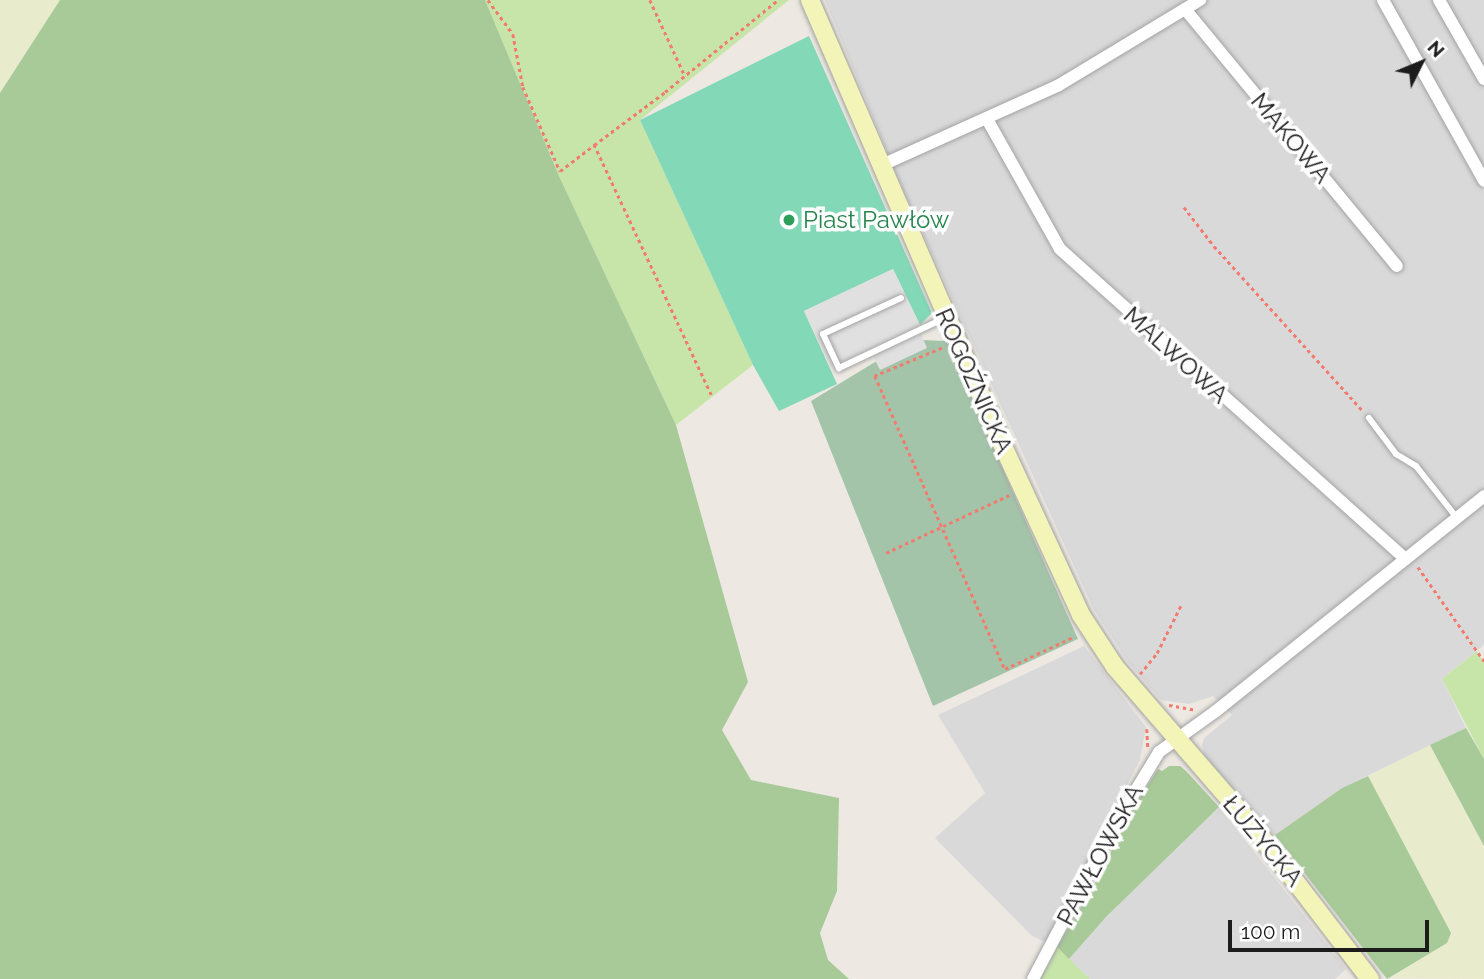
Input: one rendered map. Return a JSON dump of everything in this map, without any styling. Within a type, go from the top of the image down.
[{"type":"street","name":"ROGOŹNICKA","points":[[810,0],[947,318],[1081,615],[1115,667],[1177,739]]},
{"type":"street","points":[[882,165],[1059,85],[1200,0]]},
{"type":"street","points":[[1383,0],[1484,181]]},
{"type":"street","points":[[1439,0],[1484,79]]},
{"type":"street","name":"MAKOWA","points":[[1185,9],[1396,266]]},
{"type":"street","name":"MALWOWA","points":[[986,119],[1060,249],[1407,557]]},
{"type":"street","name":"PAWŁOWSKA","points":[[1033,979],[1144,773],[1159,752],[1484,496]]},
{"type":"street","name":"ŁUŻYCKA","points":[[1177,739],[1263,839],[1370,979]]},
{"type":"lane","points":[[901,298],[824,334],[839,368],[947,318]]},
{"type":"lane","points":[[1369,418],[1396,454],[1416,466],[1457,518]]},
{"type":"path","points":[[488,0],[513,34],[523,86],[560,171],[778,0]]},
{"type":"path","points":[[650,0],[685,75]]},
{"type":"path","points":[[594,145],[711,395]]},
{"type":"path","points":[[1184,207],[1214,246],[1369,418]]},
{"type":"path","points":[[942,348],[875,376],[1005,669],[1073,637]]},
{"type":"path","points":[[886,553],[1015,493]]},
{"type":"path","points":[[1407,557],[1484,661]]},
{"type":"path","points":[[1131,669],[1137,677],[1157,653],[1181,606]]},
{"type":"path","points":[[1161,702],[1182,710],[1201,709]]},
{"type":"shaded area","points":[[825,0],[1375,0],[1484,191],[1484,645],[1442,679],[1466,728],[1342,788],[1275,835],[1204,755],[1204,738],[1232,715],[1213,696],[1189,704],[1161,700],[1128,662],[1094,610],[900,183]]},
{"type":"shaded area","points":[[1387,0],[1484,0],[1484,171]]},
{"type":"shaded area","points":[[893,269],[920,325],[831,367],[804,311]]},
{"type":"shaded area","points":[[921,334],[927,348],[880,370],[873,356]]},
{"type":"shaded area","points":[[1084,646],[1146,727],[1140,760],[1045,942],[1032,936],[935,838],[985,793],[938,715]]},
{"type":"shaded area","points":[[1219,807],[1346,969],[1335,979],[1090,979],[1069,959],[1106,917]]},
{"type":"green space","points":[[0,0],[60,0],[0,93]]},
{"type":"green space","points":[[60,0],[485,0],[559,176],[676,425],[748,682],[722,730],[751,780],[839,798],[837,891],[820,933],[828,960],[849,979],[0,979],[0,93]]},
{"type":"green space","points":[[485,0],[789,0],[640,120],[753,365],[676,425],[559,176]]},
{"type":"green space","name":"Piast Pawłów","points":[[809,36],[932,313],[920,325],[893,269],[804,311],[837,384],[779,411],[753,365],[640,120]]},
{"type":"green space","points":[[922,340],[946,341],[1078,639],[933,706],[811,401],[875,362]]},
{"type":"green space","points":[[1477,651],[1484,662],[1484,759],[1442,679]]},
{"type":"green space","points":[[1466,728],[1484,759],[1484,846],[1430,745]]},
{"type":"green space","points":[[1430,745],[1484,846],[1484,979],[1390,978],[1447,943],[1368,776]]},
{"type":"green space","points":[[1169,766],[1180,766],[1219,807],[1106,917],[1069,959],[1057,947],[1097,880],[1131,812],[1158,769],[1162,771]]},
{"type":"green space","points":[[1368,776],[1451,933],[1447,943],[1387,979],[1275,835],[1342,788]]},
{"type":"green space","points":[[1057,947],[1090,979],[1040,979]]},
{"type":"place","name":"Piast Pawłów","points":[[789,220]]}]
